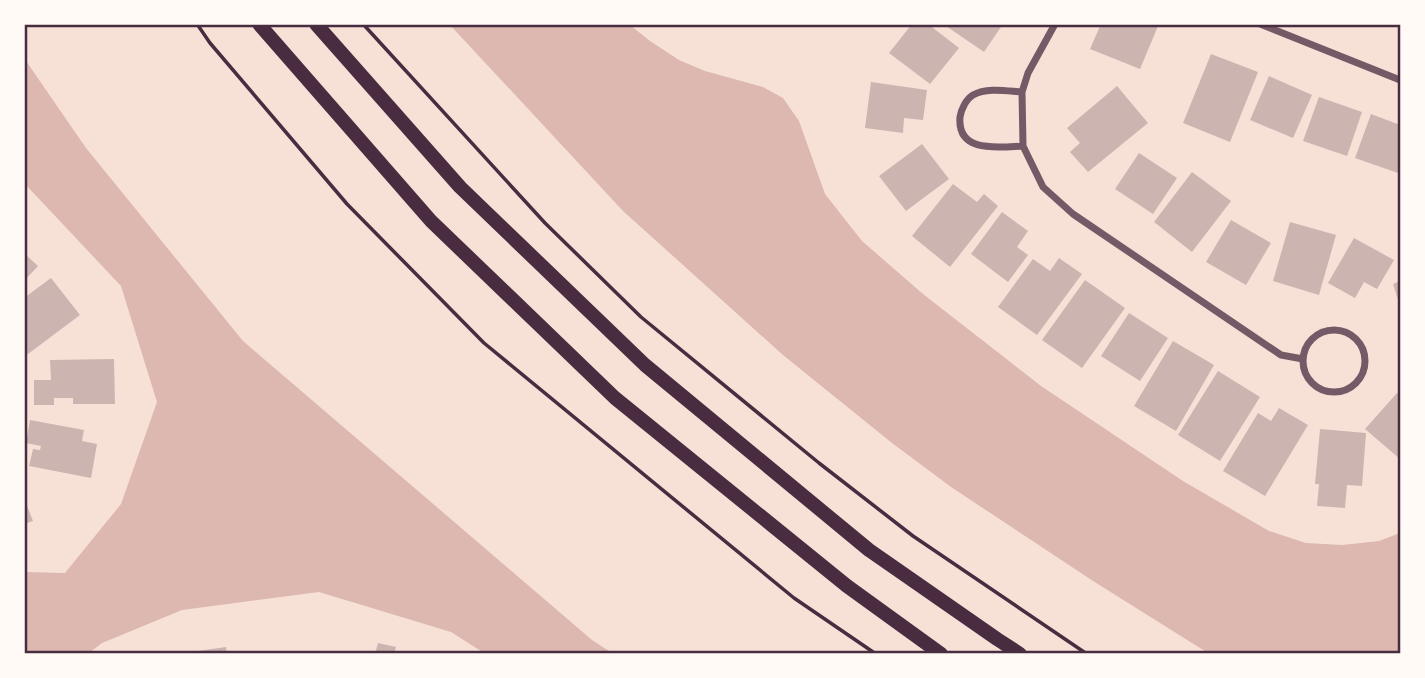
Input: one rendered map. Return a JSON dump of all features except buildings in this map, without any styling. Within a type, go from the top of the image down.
[{"type":"main road","points":[[259,24],[431,222],[615,398],[847,586],[941,653]]},
{"type":"main road","points":[[316,24],[460,187],[645,365],[869,550],[1020,653]]},
{"type":"street","points":[[1055,24],[1028,73],[1022,92],[1023,146],[1043,187],[1073,214],[1281,355],[1303,359]]},
{"type":"street","points":[[1260,24],[1401,80]]},
{"type":"street","points":[[1022,92],[991,90],[972,95],[961,110],[959,127],[968,141],[982,147],[1023,146]]},
{"type":"street","points":[[1336,330],[1357,341],[1363,351],[1365,363],[1362,375],[1354,384],[1343,391],[1332,392],[1320,389],[1310,382],[1304,371],[1303,359],[1313,338],[1336,330]]},
{"type":"path","points":[[197,24],[210,43],[347,204],[485,343],[794,598],[876,653]]},
{"type":"path","points":[[363,24],[545,223],[640,317],[913,536],[1087,653]]},
{"type":"shaded area","points":[[450,25],[630,25],[679,60],[705,71],[763,87],[783,98],[799,121],[825,194],[862,241],[923,294],[1041,386],[1183,481],[1269,531],[1306,543],[1342,545],[1379,541],[1400,533],[1400,653],[1208,653],[1093,581],[951,487],[783,355],[623,211]]},
{"type":"shaded area","points":[[24,58],[86,148],[243,341],[592,640],[612,653],[484,653],[451,632],[319,592],[182,610],[102,643],[89,653],[25,653],[25,572],[65,573],[121,504],[157,402],[121,286],[25,184]]}]
